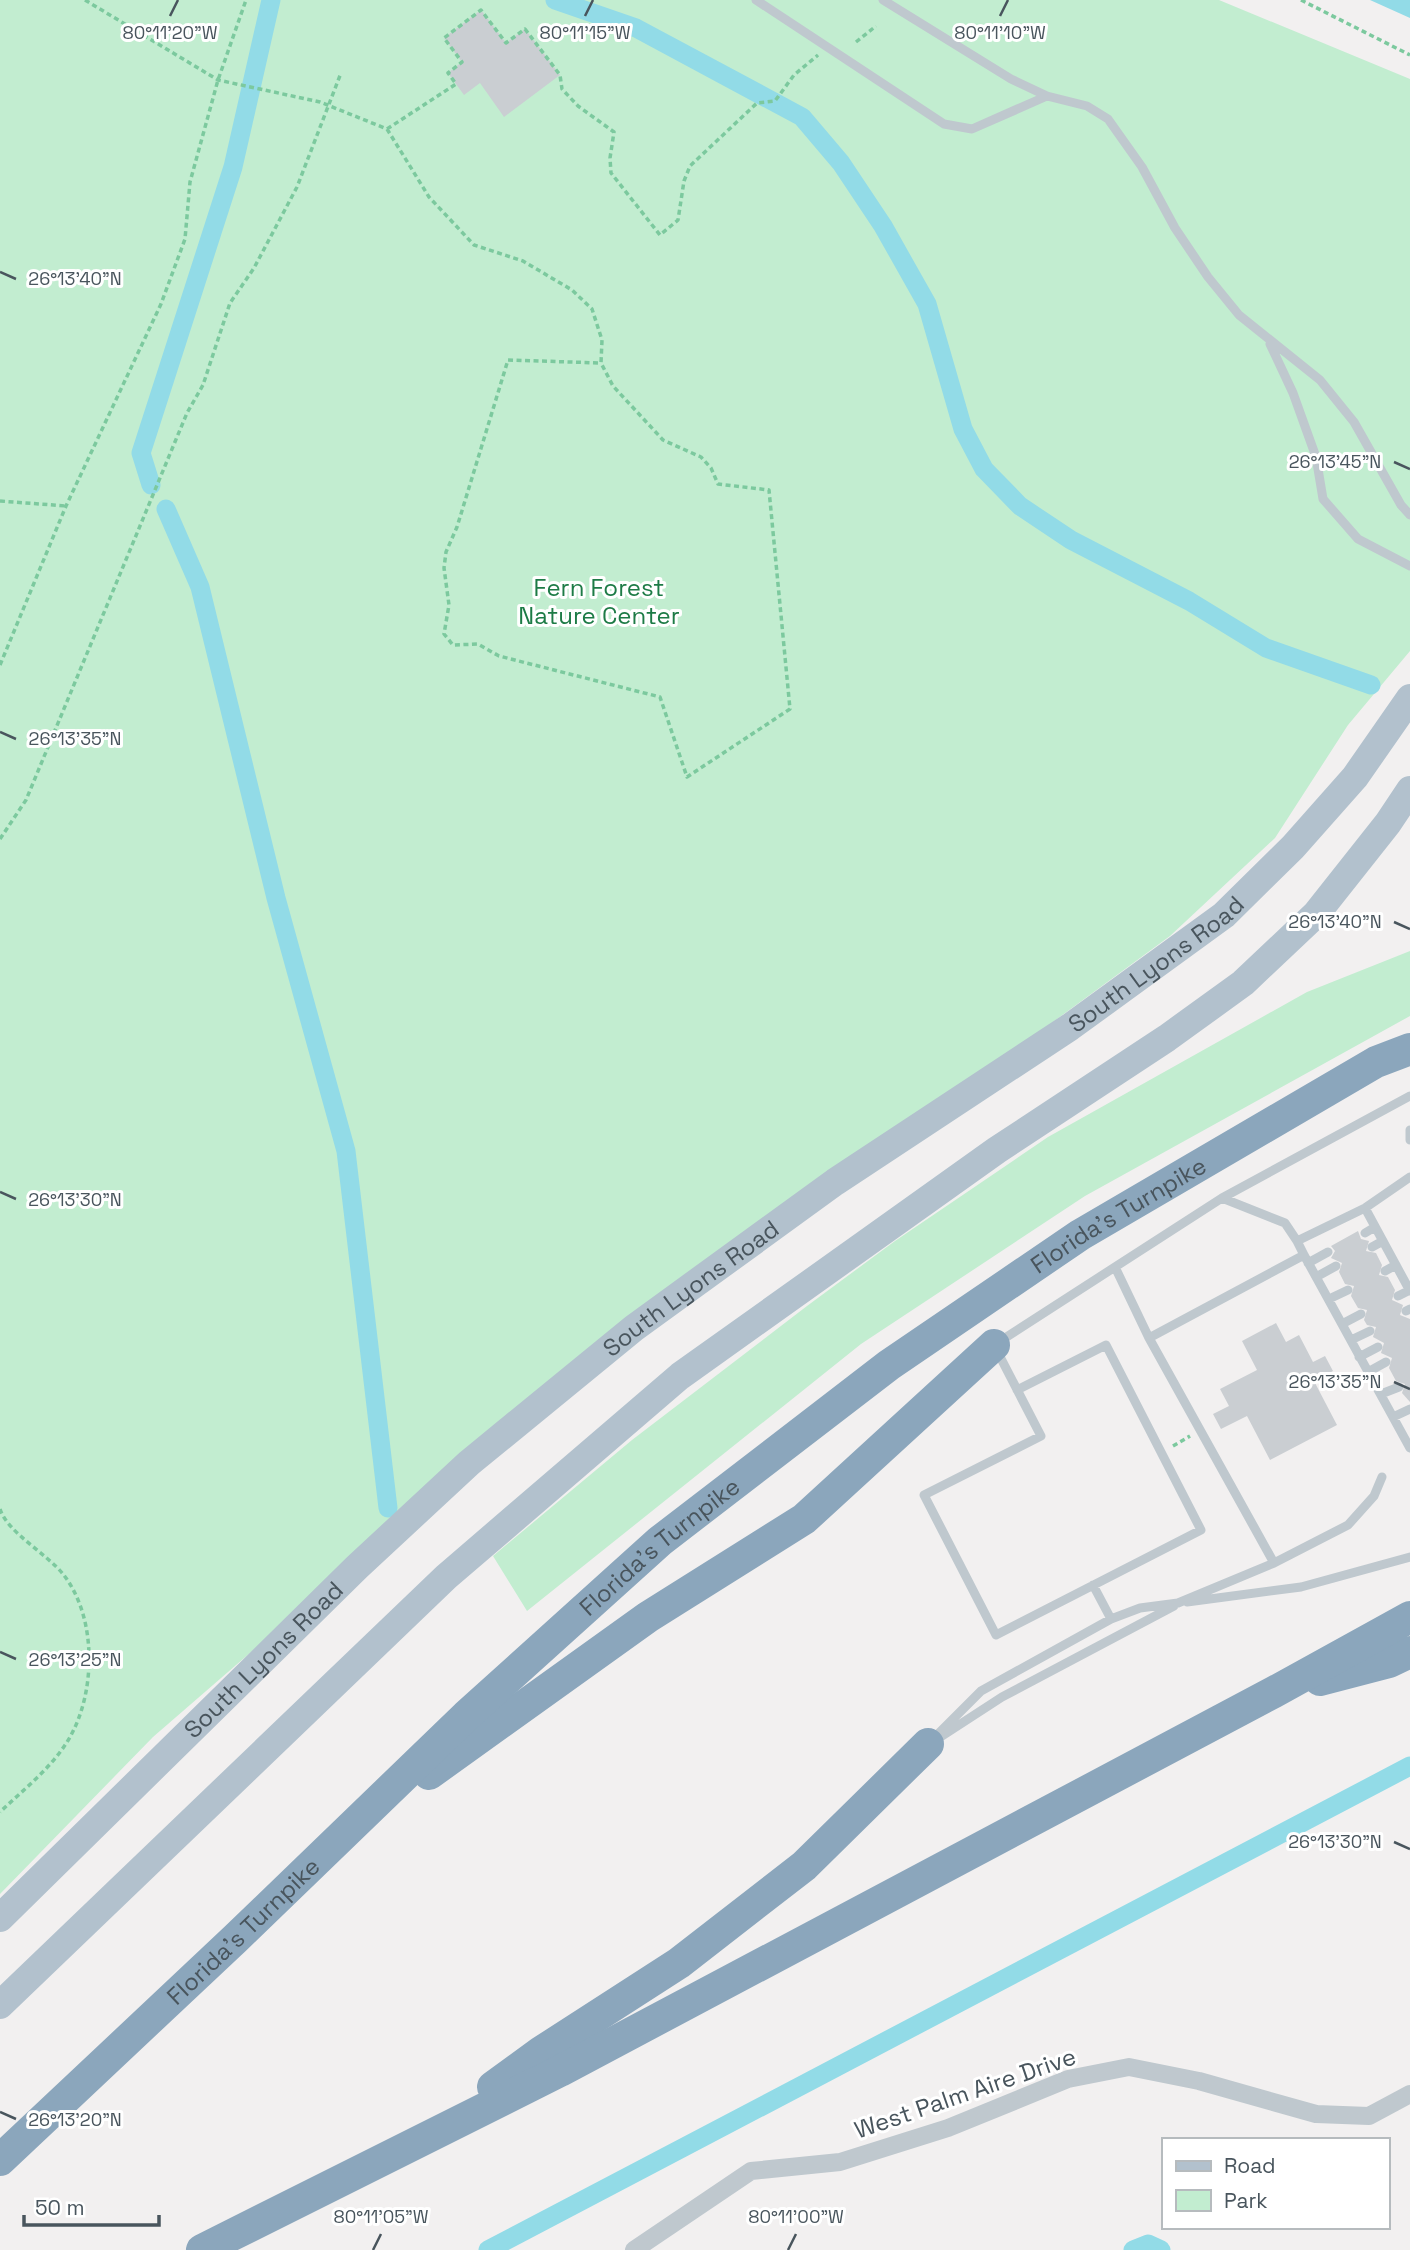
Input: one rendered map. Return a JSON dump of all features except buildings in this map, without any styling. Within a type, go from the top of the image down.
[{"type":"highway","points":[[1376,1062],[1410,1040]]},
{"type":"highway","name":"Florida's Turnpike","points":[[0,2160],[466,1716],[660,1541],[889,1365],[1080,1235],[1376,1062],[1410,1049]]},
{"type":"highway","points":[[378,1801],[420,1780],[587,1659],[804,1519],[994,1345]]},
{"type":"highway","points":[[202,2250],[439,2129],[560,2071],[1410,1617]]},
{"type":"highway","points":[[1274,1692],[1389,1662],[1410,1652]]},
{"type":"highway","points":[[439,2129],[541,2052],[679,1963],[804,1866],[928,1744]]},
{"type":"main road","name":"South Lyons Road","points":[[0,1918],[469,1463],[634,1328],[835,1182],[1070,1027],[1224,915],[1293,847],[1355,777],[1410,698]]},
{"type":"main road","points":[[0,2005],[446,1577],[680,1376],[997,1150],[1167,1038],[1243,983],[1316,914],[1388,823],[1410,790]]},
{"type":"street","name":"West Palm Aire Drive","points":[[634,2250],[751,2171],[840,2162],[948,2128],[1068,2079],[1129,2067],[1199,2081],[1316,2114],[1369,2116],[1410,2094]]},
{"type":"lane","points":[[756,0],[932,117],[958,130],[972,130],[1046,96]]},
{"type":"lane","points":[[883,0],[1011,79],[1046,96],[1087,106],[1108,118],[1142,167],[1175,228],[1208,278],[1239,315],[1269,342],[1320,380],[1354,422],[1401,505],[1410,515]]},
{"type":"lane","points":[[1269,342],[1293,393],[1316,457],[1323,499],[1358,539],[1410,566]]},
{"type":"lane","points":[[1017,1390],[1106,1345],[1201,1530],[996,1635],[924,1495],[1041,1436],[1017,1390],[994,1345],[1222,1198],[1410,1096]]},
{"type":"lane","points":[[1410,1130],[1410,1140]]},
{"type":"lane","points":[[1297,1241],[1364,1208],[1410,1177]]},
{"type":"lane","points":[[1222,1198],[1285,1223],[1393,1417],[1406,1433],[1410,1448]]},
{"type":"lane","points":[[1364,1208],[1410,1291],[1398,1296]]},
{"type":"lane","points":[[1365,1233],[1375,1227]]},
{"type":"lane","points":[[1372,1247],[1382,1241]]},
{"type":"lane","points":[[1149,1338],[1306,1259],[1328,1252]]},
{"type":"lane","points":[[1385,1271],[1396,1265]]},
{"type":"lane","points":[[1115,1266],[1149,1338],[1274,1563]]},
{"type":"lane","points":[[1316,1276],[1336,1266]]},
{"type":"lane","points":[[1329,1299],[1348,1290]]},
{"type":"lane","points":[[1342,1324],[1361,1314]]},
{"type":"lane","points":[[1351,1340],[1370,1331]]},
{"type":"lane","points":[[1359,1357],[1378,1347]]},
{"type":"lane","points":[[1368,1372],[1386,1362]]},
{"type":"lane","points":[[1381,1394],[1399,1387]]},
{"type":"lane","points":[[1393,1417],[1410,1409]]},
{"type":"lane","points":[[928,1744],[1002,1697],[1178,1603],[1274,1563],[1348,1525],[1374,1496],[1382,1477]]},
{"type":"lane","points":[[928,1744],[981,1691],[1111,1619],[1140,1608],[1243,1597],[1301,1587],[1410,1557]]},
{"type":"lane","points":[[1093,1585],[1111,1619]]},
{"type":"path","points":[[85,0],[218,80],[320,102],[387,129],[423,189],[474,245],[523,261],[572,290],[592,309],[602,340],[601,363],[613,386],[663,440],[701,457],[711,468],[718,484],[769,490],[790,709],[687,777],[660,697],[499,656],[478,644],[453,645],[444,634],[449,605],[444,568],[446,552],[457,527],[508,360],[601,363]]},
{"type":"path","points":[[0,665],[66,506],[161,304],[185,239],[190,182],[218,80],[246,0]]},
{"type":"path","points":[[1301,0],[1410,55]]},
{"type":"path","points":[[387,129],[456,84],[448,73],[462,62],[444,38],[481,10],[506,43],[525,29],[560,75],[562,89],[578,106],[614,132],[611,173],[660,235],[678,220],[684,181],[690,166],[757,103],[775,101],[794,75],[819,54]]},
{"type":"path","points":[[856,42],[876,26]]},
{"type":"path","points":[[0,839],[26,800],[187,413],[203,386],[230,303],[254,268],[297,187],[341,73]]},
{"type":"path","points":[[0,501],[66,506]]},
{"type":"path","points":[[0,1509],[11,1527],[64,1574],[78,1599],[89,1643],[90,1670],[71,1736],[53,1761],[0,1812]]},
{"type":"green space","name":"Fern Forest Nature Center","points":[[0,0],[1219,0],[1410,79],[1410,651],[1348,725],[1275,838],[1170,936],[835,1182],[469,1463],[153,1737],[0,1894]]},
{"type":"green space","points":[[1410,951],[1410,1016],[1085,1196],[861,1344],[527,1611],[493,1556],[632,1440],[807,1306],[895,1241],[1048,1137],[1307,992]]},
{"type":"water","points":[[1370,0],[1410,0],[1410,18]]},
{"type":"waterway","points":[[151,485],[141,453],[233,167],[271,0]]},
{"type":"waterway","points":[[555,0],[636,28],[802,117],[841,163],[883,226],[927,304],[963,429],[984,469],[1020,506],[1071,540],[1189,601],[1266,648],[1371,685]]},
{"type":"waterway","points":[[166,509],[200,587],[276,898],[346,1151],[388,1508]]},
{"type":"waterway","points":[[488,2250],[1410,1766]]},
{"type":"waterway","points":[[1133,2250],[1148,2244],[1161,2250]]}]
